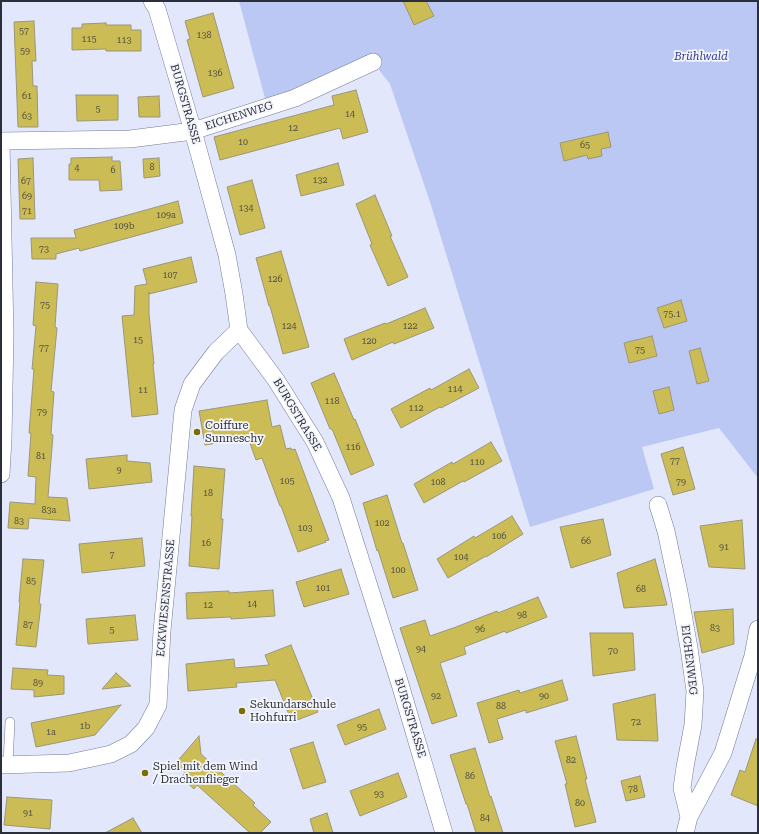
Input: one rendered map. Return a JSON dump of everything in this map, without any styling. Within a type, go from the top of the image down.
[{"type":"street","name":"BURGSTRASSE","points":[[152,1],[157,9],[193,131],[227,255],[234,294],[238,330],[276,380],[312,436],[341,498],[400,684],[444,833]]},
{"type":"street","name":"EICHENWEG","points":[[1,141],[130,139],[193,131],[295,98],[373,62]]},
{"type":"street","points":[[1,141],[5,335],[1,474]]},
{"type":"street","name":"ECKWIESENSTRASSE","points":[[4,765],[69,763],[111,754],[131,744],[146,728],[158,705],[162,631],[183,410],[192,384],[216,352],[238,330]]},
{"type":"street","name":"EICHENWEG","points":[[658,505],[666,531],[679,592],[695,691],[693,725],[684,767],[682,788],[689,817]]},
{"type":"street","points":[[685,833],[689,817],[724,753],[753,656],[758,629]]},
{"type":"lane","points":[[4,765],[10,722]]},
{"type":"green space","name":"Brühlwald","points":[[239,1],[758,1],[758,478],[719,428],[642,447],[654,489],[530,527],[431,205],[390,84],[373,62],[266,102]]},
{"type":"building","points":[[403,1],[426,1],[434,16],[414,25]]},
{"type":"building","points":[[213,13],[234,88],[203,97],[187,40],[190,39],[185,21]]},
{"type":"building","points":[[34,21],[36,61],[32,61],[33,86],[37,86],[38,127],[18,127],[14,22]]},
{"type":"building","points":[[106,23],[106,25],[131,25],[131,30],[141,30],[141,51],[106,51],[106,49],[72,50],[72,28],[82,28],[82,24]]},
{"type":"building","points":[[356,90],[368,132],[343,139],[340,128],[220,160],[214,137],[334,105],[332,96]]},
{"type":"building","points":[[76,95],[118,95],[118,120],[77,121]]},
{"type":"building","points":[[159,96],[160,117],[139,117],[138,97]]},
{"type":"building","points":[[608,132],[611,147],[601,149],[602,156],[588,159],[587,155],[564,161],[560,143]]},
{"type":"building","points":[[112,157],[112,161],[120,161],[122,190],[100,191],[99,180],[69,180],[69,164],[71,164],[71,158]]},
{"type":"building","points":[[33,158],[35,219],[20,219],[18,159]]},
{"type":"building","points":[[159,158],[160,176],[144,178],[143,159]]},
{"type":"building","points":[[338,163],[344,185],[301,196],[296,175]]},
{"type":"building","points":[[252,180],[265,228],[240,235],[227,187]]},
{"type":"building","points":[[375,195],[392,236],[390,236],[408,277],[388,286],[370,245],[372,244],[356,204]]},
{"type":"building","points":[[178,201],[183,223],[80,251],[79,248],[56,254],[56,259],[32,259],[31,238],[76,238],[74,230]]},
{"type":"building","points":[[281,251],[309,347],[283,354],[256,258]]},
{"type":"building","points":[[191,257],[197,282],[149,294],[149,314],[158,414],[132,417],[122,316],[134,315],[135,286],[147,284],[143,269]]},
{"type":"building","points":[[36,282],[58,284],[55,327],[57,328],[51,391],[54,392],[51,434],[53,435],[48,497],[67,498],[70,521],[29,518],[28,529],[8,528],[10,502],[35,504],[36,477],[28,476],[31,433],[29,433],[34,369],[32,369],[36,326],[33,325]]},
{"type":"building","points":[[681,300],[687,321],[664,328],[657,308]]},
{"type":"building","points":[[425,308],[434,328],[394,344],[393,342],[352,360],[344,339]]},
{"type":"building","points":[[652,336],[657,356],[629,363],[624,343]]},
{"type":"building","points":[[700,348],[709,381],[697,384],[689,351]]},
{"type":"building","points":[[469,369],[479,388],[401,428],[391,409],[430,388],[431,390]]},
{"type":"building","points":[[334,373],[374,465],[351,475],[311,383]]},
{"type":"building","points":[[669,387],[674,410],[659,414],[653,391]]},
{"type":"building","points":[[267,400],[272,427],[280,425],[286,449],[295,449],[329,540],[298,552],[262,458],[256,460],[248,438],[205,445],[199,411]]},
{"type":"building","points":[[491,442],[502,461],[424,503],[414,484]]},
{"type":"building","points":[[683,447],[695,489],[673,495],[661,454]]},
{"type":"building","points":[[127,455],[127,461],[150,463],[152,482],[89,489],[86,459]]},
{"type":"building","points":[[194,466],[225,469],[219,569],[189,566]]},
{"type":"building","points":[[387,495],[418,590],[393,598],[363,503]]},
{"type":"building","points":[[512,516],[523,534],[448,578],[437,559],[474,536],[475,538]]},
{"type":"building","points":[[603,519],[611,555],[571,568],[560,527]]},
{"type":"building","points":[[742,520],[745,569],[709,567],[700,526]]},
{"type":"building","points":[[142,538],[145,566],[82,573],[79,544]]},
{"type":"building","points":[[23,559],[44,560],[36,647],[16,645]]},
{"type":"building","points":[[655,559],[667,605],[624,608],[617,573]]},
{"type":"building","points":[[341,569],[349,594],[304,607],[296,582]]},
{"type":"building","points":[[273,590],[275,616],[231,619],[231,617],[187,619],[186,593],[229,591],[229,593]]},
{"type":"building","points":[[538,597],[547,617],[464,647],[466,654],[440,663],[457,716],[432,724],[400,628],[425,620],[430,636],[497,611],[498,613]]},
{"type":"building","points":[[733,609],[734,644],[702,653],[694,612]]},
{"type":"building","points":[[135,615],[138,640],[88,644],[86,619]]},
{"type":"building","points":[[590,633],[633,633],[635,670],[593,676]]},
{"type":"building","points":[[291,645],[318,712],[292,722],[275,680],[236,683],[237,687],[188,691],[186,664],[234,659],[235,668],[269,665],[265,655]]},
{"type":"building","points":[[13,668],[48,670],[47,675],[64,676],[64,694],[34,697],[34,690],[11,689]]},
{"type":"building","points":[[116,673],[131,686],[102,689]]},
{"type":"building","points":[[562,680],[568,700],[526,713],[526,710],[497,719],[503,739],[489,743],[477,703],[519,690],[520,693]]},
{"type":"building","points":[[655,694],[658,741],[617,740],[613,704]]},
{"type":"building","points":[[121,705],[95,735],[36,747],[31,723]]},
{"type":"building","points":[[379,709],[386,729],[345,745],[337,725]]},
{"type":"building","points":[[199,736],[201,754],[255,803],[253,805],[271,822],[260,833],[250,833],[197,785],[194,789],[181,777],[185,773],[175,764]]},
{"type":"building","points":[[576,736],[596,822],[575,827],[565,784],[567,784],[555,741]]},
{"type":"building","points":[[756,739],[758,739],[758,806],[731,795],[740,770],[745,772]]},
{"type":"building","points":[[313,742],[326,782],[303,789],[290,749]]},
{"type":"building","points":[[475,748],[503,833],[476,833],[466,804],[450,755]]},
{"type":"building","points":[[398,773],[407,797],[360,816],[350,791]]},
{"type":"building","points":[[640,776],[645,797],[626,801],[621,781]]},
{"type":"building","points":[[7,797],[52,800],[50,829],[4,825]]},
{"type":"building","points":[[327,813],[333,833],[314,833],[310,819]]},
{"type":"building","points":[[133,818],[142,833],[105,833]]},
{"type":"place","name":"Coiffure Sunneschy","points":[[197,432]]},
{"type":"place","name":"Sekundarschule Hohfurri","points":[[242,711]]},
{"type":"place","name":"Spiel mit dem Wind / Drachenflieger","points":[[145,773]]}]
